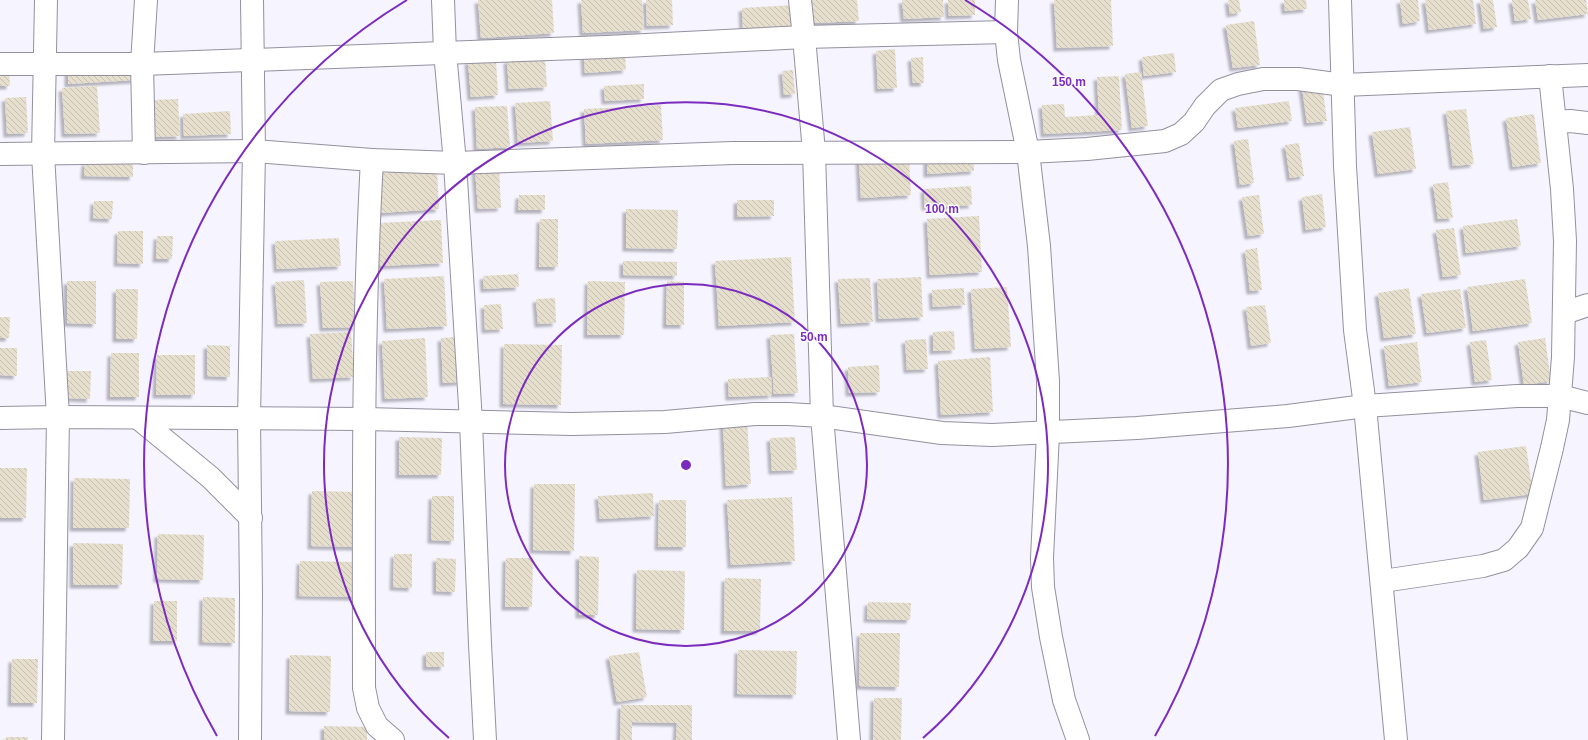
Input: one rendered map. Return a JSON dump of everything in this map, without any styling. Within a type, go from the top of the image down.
[{"type":"street","points":[[46,0],[43,154],[58,417],[53,740]]},
{"type":"street","points":[[144,153],[142,64],[146,0]]},
{"type":"street","points":[[250,740],[249,419],[254,151],[252,0]]},
{"type":"street","points":[[443,0],[444,52],[455,163],[471,422],[485,740]]},
{"type":"street","points":[[800,0],[814,152],[822,416],[849,740]]},
{"type":"street","points":[[1007,0],[1006,32],[1009,60],[1028,152],[1040,246],[1048,381],[1048,432],[1042,558],[1043,587],[1051,637],[1064,700],[1078,740]]},
{"type":"street","points":[[1340,0],[1345,166],[1355,330],[1365,406],[1383,581],[1396,740]]},
{"type":"street","points":[[0,64],[142,64],[614,46],[804,37],[1006,32]]},
{"type":"street","points":[[1383,581],[1483,566],[1504,560],[1518,548],[1532,528],[1552,448],[1564,357],[1565,233],[1550,76]]},
{"type":"street","points":[[0,154],[254,151],[372,160],[455,163],[733,153],[1028,152],[1087,149],[1165,141],[1181,134],[1194,122],[1205,106],[1221,90],[1238,84],[1263,79],[1298,79],[1343,84],[1550,76],[1588,76]]},
{"type":"street","points":[[1555,122],[1570,121],[1588,123]]},
{"type":"street","points":[[372,160],[367,275],[364,688],[368,708],[377,726],[393,740]]},
{"type":"street","points":[[1564,313],[1588,305]]},
{"type":"street","points":[[0,418],[58,417],[365,420],[572,424],[665,422],[755,414],[822,416],[942,433],[992,435],[1137,428],[1288,416],[1365,406],[1509,397],[1560,396],[1588,402]]},
{"type":"street","points":[[138,418],[210,477],[250,518]]},
{"type":"building","points":[[478,0],[552,0],[554,33],[481,38]]},
{"type":"building","points":[[581,0],[642,0],[644,30],[583,33]]},
{"type":"building","points":[[646,0],[672,0],[673,25],[647,26]]},
{"type":"building","points":[[812,0],[857,0],[859,21],[813,23]]},
{"type":"building","points":[[902,0],[943,0],[944,17],[904,19]]},
{"type":"building","points":[[948,0],[975,0],[975,15],[949,16]]},
{"type":"building","points":[[1054,0],[1111,0],[1113,46],[1057,48]]},
{"type":"building","points":[[1228,0],[1239,0],[1241,12],[1230,14]]},
{"type":"building","points":[[1284,0],[1306,0],[1307,9],[1285,11]]},
{"type":"building","points":[[1400,0],[1418,0],[1420,21],[1403,24]]},
{"type":"building","points":[[1425,0],[1473,0],[1476,24],[1429,30]]},
{"type":"building","points":[[1480,0],[1493,0],[1497,27],[1484,29]]},
{"type":"building","points":[[1512,0],[1528,0],[1531,19],[1515,21]]},
{"type":"building","points":[[1535,0],[1586,0],[1588,14],[1538,20]]},
{"type":"building","points":[[793,5],[795,27],[743,29],[742,8]]},
{"type":"building","points":[[1254,21],[1260,65],[1233,68],[1226,25]]},
{"type":"building","points":[[895,49],[897,88],[878,89],[876,51]]},
{"type":"building","points":[[625,53],[626,70],[585,73],[584,55]]},
{"type":"building","points":[[1174,53],[1176,72],[1144,76],[1142,57]]},
{"type":"building","points":[[923,57],[924,83],[913,83],[911,58]]},
{"type":"building","points":[[545,58],[547,87],[509,89],[507,60]]},
{"type":"building","points":[[496,60],[498,95],[471,97],[468,61]]},
{"type":"building","points":[[135,66],[135,80],[68,84],[68,69]]},
{"type":"building","points":[[9,68],[10,86],[0,86],[0,69]]},
{"type":"building","points":[[793,70],[795,94],[784,95],[782,71]]},
{"type":"building","points":[[1141,72],[1148,126],[1132,128],[1125,74]]},
{"type":"building","points":[[1119,76],[1122,130],[1044,134],[1042,105],[1064,104],[1065,117],[1099,115],[1097,77]]},
{"type":"building","points":[[644,84],[644,99],[605,101],[604,86]]},
{"type":"building","points":[[1322,84],[1327,121],[1307,123],[1302,87]]},
{"type":"building","points":[[97,86],[100,133],[65,134],[62,88]]},
{"type":"building","points":[[26,97],[28,133],[7,134],[5,98]]},
{"type":"building","points":[[178,99],[180,136],[155,137],[153,100]]},
{"type":"building","points":[[550,101],[553,141],[518,143],[515,103]]},
{"type":"building","points":[[1289,101],[1292,121],[1238,128],[1235,108]]},
{"type":"building","points":[[661,105],[663,140],[586,144],[584,109]]},
{"type":"building","points":[[507,106],[510,147],[477,149],[475,107]]},
{"type":"building","points":[[1466,109],[1474,164],[1453,166],[1446,111]]},
{"type":"building","points":[[230,111],[231,134],[184,136],[183,114]]},
{"type":"building","points":[[1534,114],[1541,163],[1513,167],[1506,118]]},
{"type":"building","points":[[1410,127],[1416,169],[1378,174],[1372,132]]},
{"type":"building","points":[[1248,139],[1254,183],[1240,185],[1234,141]]},
{"type":"building","points":[[1299,143],[1304,176],[1290,178],[1285,145]]},
{"type":"building","points":[[909,156],[911,195],[861,198],[859,158]]},
{"type":"building","points":[[974,157],[974,171],[927,174],[927,160]]},
{"type":"building","points":[[85,162],[133,163],[133,177],[84,176]]},
{"type":"building","points":[[499,167],[501,208],[478,209],[475,168]]},
{"type":"building","points":[[437,170],[439,209],[380,213],[378,173]]},
{"type":"building","points":[[1448,182],[1453,218],[1438,219],[1433,184]]},
{"type":"building","points":[[971,186],[972,205],[925,207],[924,189]]},
{"type":"building","points":[[1322,194],[1326,227],[1306,230],[1302,197]]},
{"type":"building","points":[[519,195],[545,195],[545,210],[518,210]]},
{"type":"building","points":[[1259,195],[1264,234],[1248,236],[1242,197]]},
{"type":"building","points":[[737,200],[774,200],[774,216],[737,217]]},
{"type":"building","points":[[94,201],[113,201],[112,219],[93,218]]},
{"type":"building","points":[[626,209],[678,210],[677,249],[626,248]]},
{"type":"building","points":[[979,216],[982,272],[930,275],[927,219]]},
{"type":"building","points":[[540,219],[558,219],[558,267],[539,267]]},
{"type":"building","points":[[1517,219],[1521,246],[1466,253],[1463,226]]},
{"type":"building","points":[[441,220],[443,263],[380,266],[378,223]]},
{"type":"building","points":[[1454,228],[1461,275],[1443,277],[1436,230]]},
{"type":"building","points":[[118,231],[143,231],[143,264],[117,263]]},
{"type":"building","points":[[157,236],[173,236],[172,259],[156,259]]},
{"type":"building","points":[[339,238],[341,266],[277,269],[275,241]]},
{"type":"building","points":[[1257,248],[1262,290],[1250,291],[1245,250]]},
{"type":"building","points":[[791,257],[795,322],[719,326],[715,261]]},
{"type":"building","points":[[623,261],[677,262],[677,276],[623,275]]},
{"type":"building","points":[[518,274],[519,287],[484,289],[483,276]]},
{"type":"building","points":[[444,276],[447,326],[387,329],[384,279]]},
{"type":"building","points":[[921,277],[923,317],[879,319],[877,279]]},
{"type":"building","points":[[870,278],[873,322],[841,324],[838,279]]},
{"type":"building","points":[[1525,279],[1532,323],[1473,331],[1467,287]]},
{"type":"building","points":[[304,280],[307,323],[278,324],[275,282]]},
{"type":"building","points":[[67,281],[96,281],[96,324],[67,323]]},
{"type":"building","points":[[353,281],[356,327],[323,328],[320,282]]},
{"type":"building","points":[[588,281],[625,282],[624,335],[587,335]]},
{"type":"building","points":[[667,281],[684,282],[684,325],[666,325]]},
{"type":"building","points":[[1007,287],[1011,347],[975,349],[971,289]]},
{"type":"building","points":[[964,288],[965,305],[933,307],[932,290]]},
{"type":"building","points":[[1409,288],[1416,334],[1384,338],[1378,293]]},
{"type":"building","points":[[116,289],[138,289],[137,339],[116,339]]},
{"type":"building","points":[[1460,289],[1466,328],[1427,333],[1421,294]]},
{"type":"building","points":[[555,298],[556,323],[538,324],[536,299]]},
{"type":"building","points":[[501,304],[503,329],[485,330],[484,305]]},
{"type":"building","points":[[1265,305],[1271,343],[1251,346],[1246,307]]},
{"type":"building","points":[[0,317],[10,317],[9,338],[0,338]]},
{"type":"building","points":[[954,331],[955,350],[933,351],[933,332]]},
{"type":"building","points":[[351,332],[354,377],[313,379],[310,334]]},
{"type":"building","points":[[794,334],[798,393],[774,394],[770,335]]},
{"type":"building","points":[[458,337],[461,382],[443,383],[441,338]]},
{"type":"building","points":[[425,338],[428,397],[385,399],[382,341]]},
{"type":"building","points":[[1545,338],[1551,381],[1524,385],[1518,342]]},
{"type":"building","points":[[926,339],[928,369],[907,370],[905,340]]},
{"type":"building","points":[[1486,340],[1492,380],[1475,382],[1470,342]]},
{"type":"building","points":[[1417,342],[1422,382],[1389,386],[1384,346]]},
{"type":"building","points":[[504,344],[562,345],[561,405],[503,404]]},
{"type":"building","points":[[207,345],[230,346],[230,377],[207,376]]},
{"type":"building","points":[[0,348],[17,348],[17,376],[0,375]]},
{"type":"building","points":[[111,353],[139,353],[139,397],[110,397]]},
{"type":"building","points":[[157,355],[195,355],[195,395],[156,395]]},
{"type":"building","points":[[990,357],[993,412],[941,415],[938,361]]},
{"type":"building","points":[[879,365],[880,392],[849,393],[848,367]]},
{"type":"building","points":[[67,371],[91,371],[90,399],[67,398]]},
{"type":"building","points":[[771,377],[772,395],[729,397],[728,379]]},
{"type":"building","points":[[747,421],[751,484],[726,486],[723,422]]},
{"type":"building","points":[[399,437],[442,438],[441,475],[399,475]]},
{"type":"building","points":[[795,437],[797,470],[772,471],[770,438]]},
{"type":"building","points":[[1526,446],[1533,494],[1484,500],[1478,452]]},
{"type":"building","points":[[0,468],[27,468],[26,518],[0,518]]},
{"type":"building","points":[[74,478],[130,479],[129,528],[73,528]]},
{"type":"building","points":[[534,484],[575,484],[574,551],[533,550]]},
{"type":"building","points":[[312,491],[358,492],[357,547],[311,546]]},
{"type":"building","points":[[653,493],[654,516],[600,519],[598,496]]},
{"type":"building","points":[[432,496],[454,496],[454,541],[431,540]]},
{"type":"building","points":[[792,497],[795,561],[731,565],[727,500]]},
{"type":"building","points":[[659,500],[686,500],[686,547],[658,547]]},
{"type":"building","points":[[158,534],[204,535],[203,580],[157,579]]},
{"type":"building","points":[[73,543],[123,544],[122,585],[73,585]]},
{"type":"building","points":[[394,554],[412,554],[412,588],[393,587]]},
{"type":"building","points":[[579,556],[599,557],[598,615],[579,615]]},
{"type":"building","points":[[436,558],[456,559],[455,592],[436,591]]},
{"type":"building","points":[[506,558],[533,558],[532,607],[505,607]]},
{"type":"building","points":[[300,561],[357,562],[356,597],[299,596]]},
{"type":"building","points":[[637,570],[685,571],[684,630],[636,629]]},
{"type":"building","points":[[725,578],[761,579],[760,631],[724,631]]},
{"type":"building","points":[[203,597],[235,598],[235,643],[202,642]]},
{"type":"building","points":[[154,601],[177,601],[177,641],[153,641]]},
{"type":"building","points":[[868,602],[911,603],[910,620],[867,619]]},
{"type":"building","points":[[860,633],[900,633],[899,687],[859,686]]},
{"type":"building","points":[[738,650],[797,651],[796,695],[737,694]]},
{"type":"building","points":[[426,652],[444,652],[444,667],[426,667]]},
{"type":"building","points":[[639,652],[647,697],[617,702],[609,656]]},
{"type":"building","points":[[290,655],[331,656],[330,712],[289,711]]},
{"type":"building","points":[[12,659],[38,659],[37,703],[11,703]]},
{"type":"building","points":[[874,698],[902,698],[901,740],[873,740]]},
{"type":"building","points":[[621,705],[692,705],[692,740],[676,740],[677,723],[632,722],[632,740],[620,740]]},
{"type":"building","points":[[324,726],[367,727],[367,740],[324,740]]},
{"type":"building","points":[[6,737],[28,737],[28,740],[6,740]]}]
